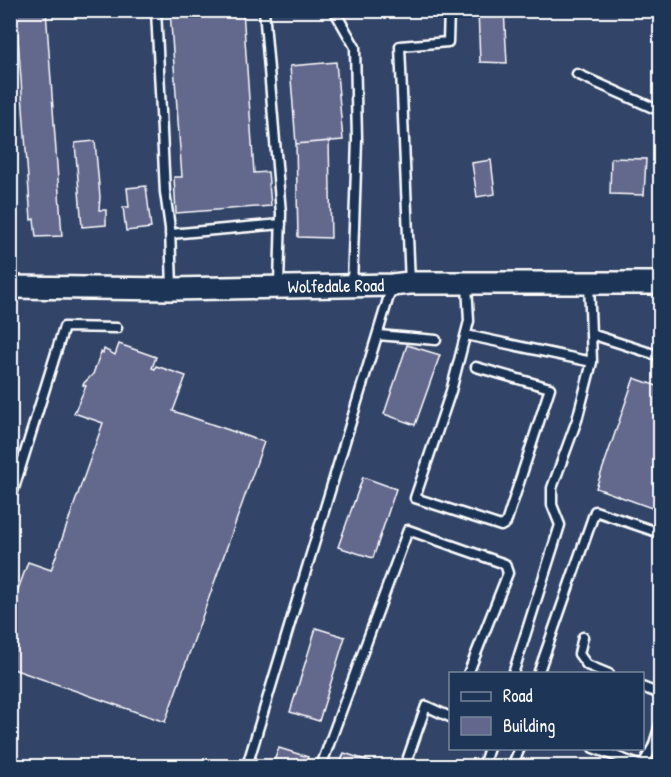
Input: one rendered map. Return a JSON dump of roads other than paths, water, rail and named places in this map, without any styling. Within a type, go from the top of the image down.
[{"type":"street","name":"Wolfedale Road","points":[[10,287],[172,289],[401,284],[660,283]]},
{"type":"lane","points":[[156,10],[172,289]]},
{"type":"lane","points":[[264,10],[281,224],[279,287]]},
{"type":"lane","points":[[334,10],[355,47],[357,141],[352,286]]},
{"type":"lane","points":[[247,766],[378,335],[401,284],[400,46],[448,42],[449,10]]},
{"type":"lane","points":[[576,74],[660,111]]},
{"type":"lane","points":[[170,234],[281,224]]},
{"type":"lane","points":[[514,672],[560,525],[552,505],[552,488],[577,420],[592,362],[589,283]]},
{"type":"lane","points":[[467,284],[470,321],[451,391],[415,498],[501,526],[506,524],[550,388],[476,367]]},
{"type":"lane","points":[[10,501],[64,327],[117,328]]},
{"type":"lane","points":[[591,334],[660,356]]},
{"type":"lane","points":[[378,335],[436,340]]},
{"type":"lane","points":[[465,335],[592,362]]},
{"type":"lane","points":[[539,672],[595,511],[660,533]]},
{"type":"lane","points":[[321,766],[408,530],[505,564],[508,573],[469,672]]},
{"type":"lane","points":[[583,638],[579,654],[586,665],[604,672]]},
{"type":"lane","points":[[644,688],[660,694]]},
{"type":"lane","points":[[405,766],[426,706],[449,717]]},
{"type":"lane","points":[[598,750],[642,766],[653,747],[660,725]]},
{"type":"lane","points":[[487,765],[489,750]]},
{"type":"lane","points":[[512,766],[519,750]]}]
